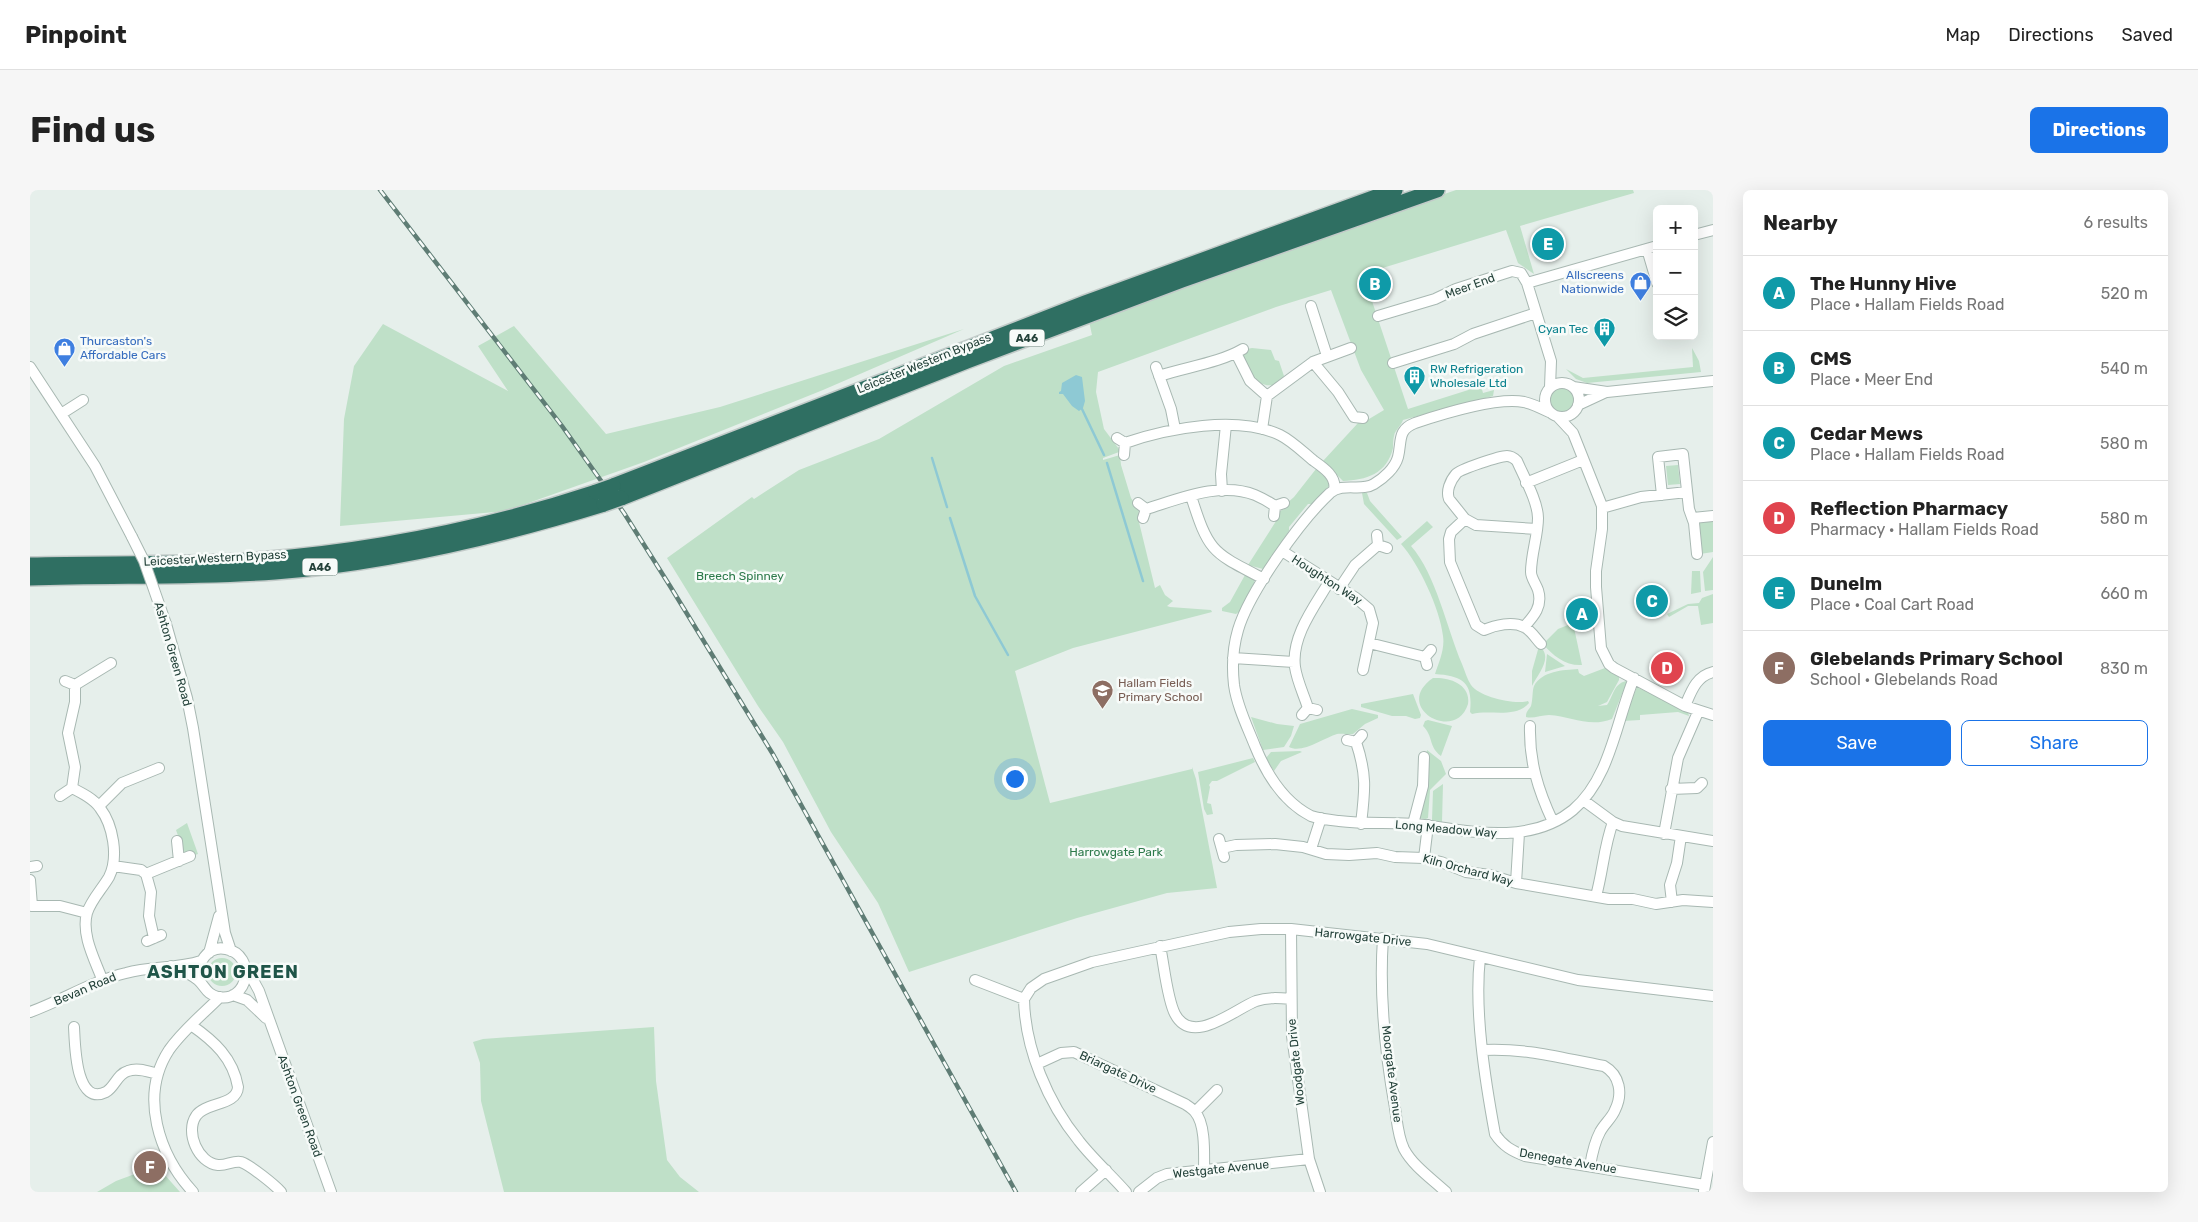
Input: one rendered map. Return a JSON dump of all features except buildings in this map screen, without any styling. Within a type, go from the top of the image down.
[{"type":"highway","name":"Leicester Western Bypass","points":[[617,492],[1085,303],[1395,190]]},
{"type":"highway","name":"Leicester Western Bypass","points":[[617,492],[1182,280],[1437,190]]},
{"type":"highway","name":"A46","points":[[600,498],[617,492]]},
{"type":"highway","name":"Leicester Western Bypass","points":[[30,565],[242,561],[369,548],[600,498]]},
{"type":"highway","name":"Leicester Western Bypass","points":[[30,578],[164,577],[247,574],[309,568],[451,545],[546,522],[600,498]]},
{"type":"street","points":[[1698,234],[1713,230]]},
{"type":"street","points":[[1572,432],[1578,395],[1551,361],[1527,283],[1652,247]]},
{"type":"street","name":"Meer End","points":[[1378,316],[1436,299],[1456,288],[1512,271],[1521,273],[1527,283]]},
{"type":"street","points":[[1310,304],[1327,356]]},
{"type":"street","points":[[1393,363],[1454,344],[1473,334],[1536,313]]},
{"type":"street","points":[[1262,429],[1267,396],[1313,362],[1351,348]]},
{"type":"street","points":[[1175,429],[1171,409],[1157,372],[1240,351],[1250,381],[1267,396]]},
{"type":"street","points":[[1551,361],[1545,403],[1572,432],[1602,508],[1602,529],[1596,571],[1601,648],[1609,664],[1684,706],[1698,712],[1713,715]]},
{"type":"street","points":[[1313,362],[1358,418]]},
{"type":"street","name":"Ashton Green Road","points":[[30,367],[95,466],[144,560],[166,624],[187,698],[225,933],[232,951],[241,957],[259,991],[331,1192]]},
{"type":"street","points":[[1334,490],[1348,487],[1364,488],[1372,486],[1384,477],[1398,459],[1401,433],[1409,425],[1439,414],[1482,405],[1523,402],[1548,390],[1555,384],[1607,392],[1713,381]]},
{"type":"street","points":[[1523,402],[1554,414],[1568,416],[1577,407],[1607,392]]},
{"type":"street","points":[[64,417],[83,400]]},
{"type":"street","points":[[1222,491],[1221,474],[1226,425]]},
{"type":"street","points":[[1124,454],[1121,441],[1175,429],[1226,425],[1262,429],[1286,438],[1322,467],[1336,484],[1334,490]]},
{"type":"street","points":[[1662,494],[1654,456],[1683,454],[1689,508],[1693,518],[1698,554]]},
{"type":"street","points":[[1524,627],[1536,613],[1538,605],[1538,592],[1531,572],[1537,529],[1538,510],[1517,461],[1508,456],[1457,472],[1448,490],[1448,495],[1469,523],[1484,527],[1503,525],[1537,529]]},
{"type":"street","points":[[1526,483],[1583,460]]},
{"type":"street","name":"Long Meadow Way","points":[[1334,490],[1304,521],[1264,579],[1238,628],[1233,658],[1236,695],[1258,754],[1269,776],[1281,792],[1303,811],[1320,818],[1361,824],[1428,825],[1486,833],[1519,833],[1553,822],[1567,814],[1583,800],[1602,772],[1634,678]]},
{"type":"street","points":[[1142,510],[1191,496],[1222,491],[1255,495],[1278,509]]},
{"type":"street","points":[[1602,508],[1641,497],[1687,492]]},
{"type":"street","points":[[1191,496],[1203,532],[1214,550],[1226,560],[1264,579]]},
{"type":"street","points":[[1693,518],[1713,516]]},
{"type":"street","points":[[1465,519],[1451,532],[1449,555],[1476,626],[1484,630],[1496,625],[1524,627],[1541,644]]},
{"type":"street","points":[[1339,589],[1355,565],[1380,542]]},
{"type":"street","name":"Houghton Way","points":[[1282,551],[1339,589],[1356,598],[1369,609],[1373,623],[1363,670]]},
{"type":"street","points":[[1309,711],[1296,676],[1294,653],[1299,636],[1329,582]]},
{"type":"street","points":[[1369,643],[1427,657]]},
{"type":"street","points":[[1233,658],[1294,662]]},
{"type":"street","points":[[60,796],[72,788],[75,767],[68,733],[75,702],[70,683],[111,663]]},
{"type":"street","points":[[1684,706],[1698,680],[1706,674],[1713,672]]},
{"type":"street","points":[[1664,834],[1671,789],[1680,751],[1698,712]]},
{"type":"street","points":[[1530,723],[1533,773],[1553,822]]},
{"type":"street","points":[[1355,739],[1366,777],[1361,824]]},
{"type":"street","points":[[1413,824],[1423,786],[1424,757]]},
{"type":"street","points":[[99,806],[122,784],[159,768]]},
{"type":"street","points":[[1452,773],[1533,773]]},
{"type":"street","points":[[1671,789],[1697,788],[1702,784]]},
{"type":"street","points":[[72,788],[99,806],[109,823],[111,835],[112,866],[109,876],[87,913],[86,933],[102,979]]},
{"type":"street","points":[[1583,800],[1613,822],[1626,827],[1713,841]]},
{"type":"street","points":[[1311,849],[1320,818]]},
{"type":"street","points":[[1596,896],[1603,872],[1606,843],[1613,822]]},
{"type":"street","points":[[1424,858],[1428,825]]},
{"type":"street","points":[[1516,883],[1519,833]]},
{"type":"street","points":[[1672,902],[1670,885],[1677,863],[1681,836]]},
{"type":"street","points":[[177,841],[179,861]]},
{"type":"street","name":"Kiln Orchard Way","points":[[1222,848],[1272,844],[1311,849],[1326,854],[1377,854],[1394,857],[1424,858],[1441,862],[1460,871],[1490,875],[1516,883],[1609,899],[1633,899],[1653,904],[1692,900],[1713,902]]},
{"type":"street","points":[[146,874],[190,856]]},
{"type":"street","points":[[112,866],[141,870],[146,874],[151,892],[149,916],[154,938]]},
{"type":"street","points":[[30,880],[33,910],[53,905],[87,913]]},
{"type":"street","name":"Ashton Green Road","points":[[201,961],[209,953],[214,940],[221,908]]},
{"type":"street","name":"Harrowgate Drive","points":[[1024,1000],[1031,988],[1044,979],[1092,962],[1229,932],[1291,929],[1427,944],[1578,980],[1713,996]]},
{"type":"street","name":"Woodgate Drive","points":[[1291,929],[1292,1036],[1310,1159],[1320,1192]]},
{"type":"street","name":"Moorgate Avenue","points":[[1383,938],[1382,991],[1392,1091],[1399,1133],[1404,1148],[1410,1157],[1446,1192]]},
{"type":"street","points":[[1160,946],[1174,1013],[1186,1025],[1193,1027],[1213,1023],[1264,999],[1291,999]]},
{"type":"street","points":[[209,953],[222,948],[232,951]]},
{"type":"street","name":"Denegate Avenue","points":[[1480,957],[1479,990],[1483,1050],[1494,1126],[1501,1142],[1514,1152],[1525,1156],[1590,1166],[1705,1189]]},
{"type":"street","points":[[199,981],[198,974],[201,961]]},
{"type":"street","name":"Bevan Road","points":[[30,1012],[102,979],[152,967],[188,965],[201,961]]},
{"type":"street","points":[[170,966],[186,972],[199,981],[206,991],[220,997],[233,995],[242,986],[246,981],[246,967]]},
{"type":"street","points":[[973,979],[1024,1000],[1027,1034],[1037,1064],[1051,1096],[1079,1142],[1126,1192]]},
{"type":"street","points":[[203,1014],[206,991]]},
{"type":"street","name":"Ashton Green Road","points":[[233,995],[247,1000],[269,1020]]},
{"type":"street","points":[[192,1192],[173,1167],[160,1138],[154,1107],[158,1074],[168,1052],[191,1025],[220,997]]},
{"type":"street","points":[[191,1025],[222,1049],[242,1092],[233,1098],[202,1110],[196,1116],[192,1135],[200,1153],[208,1162],[217,1165],[236,1157],[274,1184],[281,1192]]},
{"type":"street","points":[[74,1027],[71,1056],[84,1087],[93,1093],[108,1091],[128,1071],[136,1070],[158,1074]]},
{"type":"street","points":[[1483,1050],[1511,1049],[1540,1052],[1610,1069],[1618,1080],[1618,1100],[1615,1110],[1597,1138],[1590,1166]]},
{"type":"street","name":"Briargate Drive","points":[[1037,1064],[1062,1054],[1074,1052],[1185,1104],[1195,1112]]},
{"type":"street","points":[[1204,1172],[1200,1121],[1195,1112],[1218,1089]]},
{"type":"street","points":[[1705,1189],[1710,1173],[1713,1142]]},
{"type":"street","name":"Westgate Avenue","points":[[1139,1192],[1157,1178],[1167,1174],[1204,1172],[1310,1159]]},
{"type":"street","points":[[1081,1192],[1106,1170]]},
{"type":"green space","points":[[1456,190],[1633,190],[1634,193],[1520,226],[1534,274],[1518,263],[1506,230],[1363,274],[1408,409],[1481,386],[1483,393],[1494,390],[1493,396],[1403,420],[1395,434],[1390,457],[1381,470],[1374,474],[1360,479],[1343,481],[1323,461],[1358,423],[1364,422],[1384,410],[1361,370],[1331,290],[1276,307],[1098,372],[1096,392],[1104,429],[1119,449],[1119,452],[1103,458],[1103,460],[1120,455],[1121,465],[1131,498],[1139,510],[1138,518],[1155,588],[1160,585],[1165,595],[1173,601],[1167,606],[1211,610],[1212,612],[1073,648],[1015,671],[1050,803],[1192,769],[1192,767],[1217,888],[1167,893],[1077,918],[909,972],[878,903],[831,832],[783,742],[758,706],[667,558],[752,497],[754,499],[799,470],[879,439],[1004,366],[1092,335],[1089,321],[1268,255]]},
{"type":"green space","points":[[383,324],[508,391],[478,346],[514,326],[606,434],[720,407],[964,329],[823,390],[644,462],[506,511],[340,526],[344,419],[354,366]]},
{"type":"green space","points":[[1692,348],[1699,361],[1701,372],[1587,383],[1576,379],[1566,369],[1583,378],[1693,367]]},
{"type":"green space","points":[[1247,349],[1271,350],[1275,360],[1279,361],[1284,376],[1273,385],[1262,384],[1247,367],[1243,356]]},
{"type":"green space","points":[[1562,386],[1571,390],[1575,399],[1571,408],[1562,412],[1553,408],[1549,399],[1553,390]]},
{"type":"green space","points":[[1678,465],[1680,484],[1668,485],[1666,466]]},
{"type":"green space","points":[[1316,469],[1328,480],[1329,486],[1312,504],[1308,504],[1289,527],[1289,531],[1263,569],[1248,565],[1278,518],[1280,511],[1287,508],[1286,504],[1294,497]]},
{"type":"green space","points":[[1362,493],[1367,493],[1370,501],[1402,537],[1397,540],[1364,504]]},
{"type":"green space","points":[[1713,518],[1713,552],[1700,554],[1696,520]]},
{"type":"green space","points":[[1427,521],[1433,527],[1411,546],[1420,558],[1434,586],[1470,683],[1481,693],[1498,699],[1515,702],[1528,701],[1529,703],[1517,711],[1472,714],[1470,712],[1470,694],[1465,683],[1460,679],[1435,674],[1443,646],[1438,613],[1428,587],[1415,563],[1401,544]]},
{"type":"green space","points":[[1713,557],[1713,590],[1705,591],[1703,572]]},
{"type":"green space","points":[[1692,571],[1700,571],[1701,592],[1691,594]]},
{"type":"green space","points":[[1245,575],[1254,580],[1255,585],[1240,611],[1236,614],[1222,611],[1222,608],[1230,602]]},
{"type":"green space","points":[[1713,594],[1713,623],[1701,625],[1698,606],[1688,606],[1669,617],[1667,614],[1688,604],[1699,603],[1702,598]]},
{"type":"green space","points":[[1573,623],[1582,665],[1565,662],[1543,644],[1558,629]]},
{"type":"green space","points":[[1539,646],[1543,650],[1545,660],[1532,686],[1532,671]]},
{"type":"green space","points":[[1547,654],[1565,666],[1545,672]]},
{"type":"green space","points":[[1605,668],[1619,677],[1619,680],[1607,702],[1598,706],[1607,705],[1618,685],[1626,681],[1612,719],[1588,722],[1549,715],[1526,717],[1532,704],[1534,686],[1542,677],[1553,672],[1578,669],[1579,673],[1584,676]]},
{"type":"green space","points":[[1433,678],[1446,679],[1458,683],[1466,691],[1468,704],[1461,716],[1452,721],[1441,721],[1430,717],[1422,710],[1419,700],[1422,689]]},
{"type":"green space","points":[[1637,687],[1688,712],[1689,716],[1678,712],[1640,715],[1640,720],[1623,721]]},
{"type":"green space","points":[[1413,694],[1421,715],[1420,718],[1392,716],[1361,707],[1361,704]]},
{"type":"green space","points":[[1352,709],[1378,715],[1378,718],[1365,724],[1353,734],[1337,734],[1306,747],[1294,749],[1289,747],[1300,724]]},
{"type":"green space","points":[[1251,717],[1277,724],[1294,726],[1291,736],[1284,747],[1263,750]]},
{"type":"green space","points":[[1428,720],[1452,726],[1441,756],[1434,749],[1429,734],[1423,726],[1425,721]]},
{"type":"green space","points":[[1427,750],[1441,761],[1446,774],[1430,790],[1428,818],[1426,819],[1416,818],[1426,780]]},
{"type":"green space","points":[[1271,752],[1302,752],[1281,761],[1274,771],[1266,758]]},
{"type":"green space","points":[[1253,758],[1255,762],[1217,781],[1212,781],[1209,785],[1207,803],[1211,804],[1213,814],[1207,815],[1204,809],[1198,772]]},
{"type":"green space","points":[[1443,784],[1442,822],[1432,820],[1433,791]]},
{"type":"green space","points":[[187,823],[198,854],[186,858],[176,830]]},
{"type":"green space","points":[[222,958],[232,962],[236,972],[232,982],[222,986],[212,982],[208,972],[212,962]]},
{"type":"green space","points":[[654,1027],[656,1081],[667,1160],[680,1177],[699,1192],[504,1192],[481,1101],[480,1063],[473,1042],[483,1039]]},
{"type":"green space","points":[[151,1168],[164,1174],[180,1192],[97,1192],[116,1181]]},
{"type":"water","points":[[1076,375],[1082,377],[1085,401],[1083,408],[1079,411],[1072,406],[1063,394],[1059,394],[1062,383]]},
{"type":"waterway","points":[[1082,409],[1104,455]]},
{"type":"waterway","points":[[932,458],[947,507]]},
{"type":"waterway","points":[[1107,463],[1143,581]]},
{"type":"waterway","points":[[950,518],[975,596],[1008,655]]},
{"type":"railway","points":[[380,190],[562,426],[624,513],[774,756],[1016,1192]]},
{"type":"place","name":"Dunelm","points":[[1548,244]]},
{"type":"place","name":"CMS","points":[[1375,284]]},
{"type":"place","name":"Allscreens Nationwide","points":[[1640,301]]},
{"type":"place","name":"Cyan Tec","points":[[1604,348]]},
{"type":"place","name":"Thurcaston's Affordable Cars","points":[[64,367]]},
{"type":"place","name":"RW Refrigeration Wholesale Ltd","points":[[1414,395]]},
{"type":"place","name":"Cedar Mews","points":[[1652,601]]},
{"type":"place","name":"The Hunny Hive","points":[[1582,614]]},
{"type":"place","name":"Reflection Pharmacy","points":[[1667,668]]},
{"type":"place","name":"Hallam Fields Primary School","points":[[1102,709]]},
{"type":"place","name":"Glebelands Primary School","points":[[150,1167]]},
{"type":"district","name":"ASHTON GREEN","points":[[223,972]]},
{"type":"park label","name":"Breech Spinney","points":[[740,576]]},
{"type":"park label","name":"Harrowgate Park","points":[[1116,852]]}]
